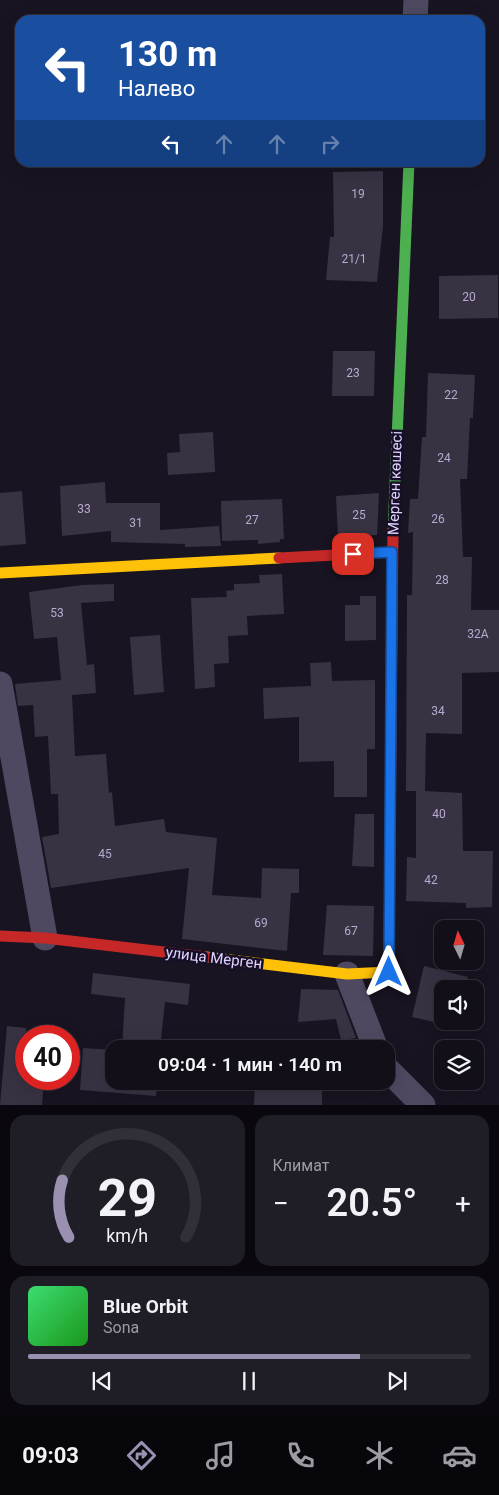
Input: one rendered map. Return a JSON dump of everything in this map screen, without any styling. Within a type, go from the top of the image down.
[{"type":"street","points":[[415,15],[416,0]]},
{"type":"street","name":"Мерген көшесі","points":[[347,974],[389,972],[392,552],[409,167]]},
{"type":"street","points":[[0,574],[392,552]]},
{"type":"street","points":[[0,684],[45,938]]},
{"type":"street","name":"улица Мерген","points":[[0,936],[45,938],[347,974]]},
{"type":"street","points":[[347,974],[373,1040]]},
{"type":"street","points":[[395,1077],[424,1105]]},
{"type":"building","points":[[383,171],[383,226],[377,282],[326,280],[330,237],[334,237],[333,172]]},
{"type":"building","points":[[498,275],[498,318],[439,319],[439,276]]},
{"type":"building","points":[[333,351],[375,351],[374,396],[332,396]]},
{"type":"building","points":[[428,373],[475,375],[473,418],[470,418],[467,479],[460,479],[463,557],[472,557],[471,610],[499,610],[499,672],[462,673],[462,734],[426,733],[425,791],[462,793],[463,851],[493,851],[492,907],[466,908],[466,903],[406,901],[407,857],[416,858],[416,791],[406,791],[407,595],[412,595],[413,532],[408,533],[410,499],[418,499],[422,437],[426,437]]},
{"type":"building","points":[[213,432],[215,472],[168,475],[167,453],[180,452],[179,434]]},
{"type":"building","points":[[105,482],[106,503],[160,503],[160,530],[219,526],[221,546],[185,547],[185,544],[111,542],[111,531],[62,536],[60,486]]},
{"type":"building","points":[[22,491],[26,544],[0,546],[0,493]]},
{"type":"building","points":[[379,493],[377,535],[338,537],[336,496]]},
{"type":"building","points":[[282,499],[284,539],[280,539],[280,542],[258,544],[258,540],[222,541],[221,501]]},
{"type":"building","points":[[282,574],[284,614],[247,616],[248,635],[228,636],[229,663],[214,664],[215,687],[195,689],[191,598],[227,597],[226,591],[234,590],[234,584],[260,583],[259,575]]},
{"type":"building","points":[[114,584],[114,601],[81,603],[87,665],[94,664],[96,693],[72,695],[75,756],[106,754],[109,793],[112,792],[115,826],[164,819],[166,832],[217,838],[212,895],[261,898],[262,868],[299,869],[299,893],[291,893],[287,951],[182,939],[189,868],[51,888],[42,837],[59,834],[58,794],[51,794],[48,736],[35,737],[33,705],[18,706],[15,684],[61,680],[57,637],[34,639],[29,592],[82,585]]},
{"type":"building","points":[[360,596],[376,596],[376,640],[345,641],[345,605],[360,605]]},
{"type":"building","points":[[160,635],[164,692],[134,695],[130,637]]},
{"type":"building","points":[[331,662],[332,681],[375,680],[375,749],[367,749],[367,797],[334,797],[334,761],[299,762],[299,717],[264,719],[263,688],[311,686],[310,663]]},
{"type":"building","points":[[355,814],[374,814],[374,867],[352,866]]},
{"type":"building","points":[[327,905],[374,906],[373,956],[323,955]]},
{"type":"building","points":[[424,966],[468,977],[467,980],[434,980],[434,1022],[412,1017]]},
{"type":"building","points":[[93,973],[190,984],[188,1005],[165,1002],[161,1040],[123,1040],[125,998],[91,994]]},
{"type":"building","points":[[301,989],[338,990],[356,1038],[341,1040],[336,1019],[298,1022]]},
{"type":"building","points":[[7,1026],[15,1027],[15,1090],[43,1090],[42,1105],[0,1105]]},
{"type":"building","points":[[83,1048],[105,1049],[105,1090],[156,1090],[156,1096],[80,1090]]},
{"type":"building","points":[[255,1090],[322,1090],[322,1105],[254,1105]]},
{"type":"traffic: fast","points":[[393,531],[409,167]]},
{"type":"traffic: slow","points":[[0,573],[279,558]]},
{"type":"traffic: slow","points":[[206,957],[347,974],[389,972],[389,953]]},
{"type":"traffic: jam","points":[[389,953],[393,531]]},
{"type":"traffic: jam","points":[[279,558],[392,552]]},
{"type":"traffic: jam","points":[[0,936],[45,938],[206,957]]},
{"type":"route","points":[[353,554],[392,552],[389,972]]}]
